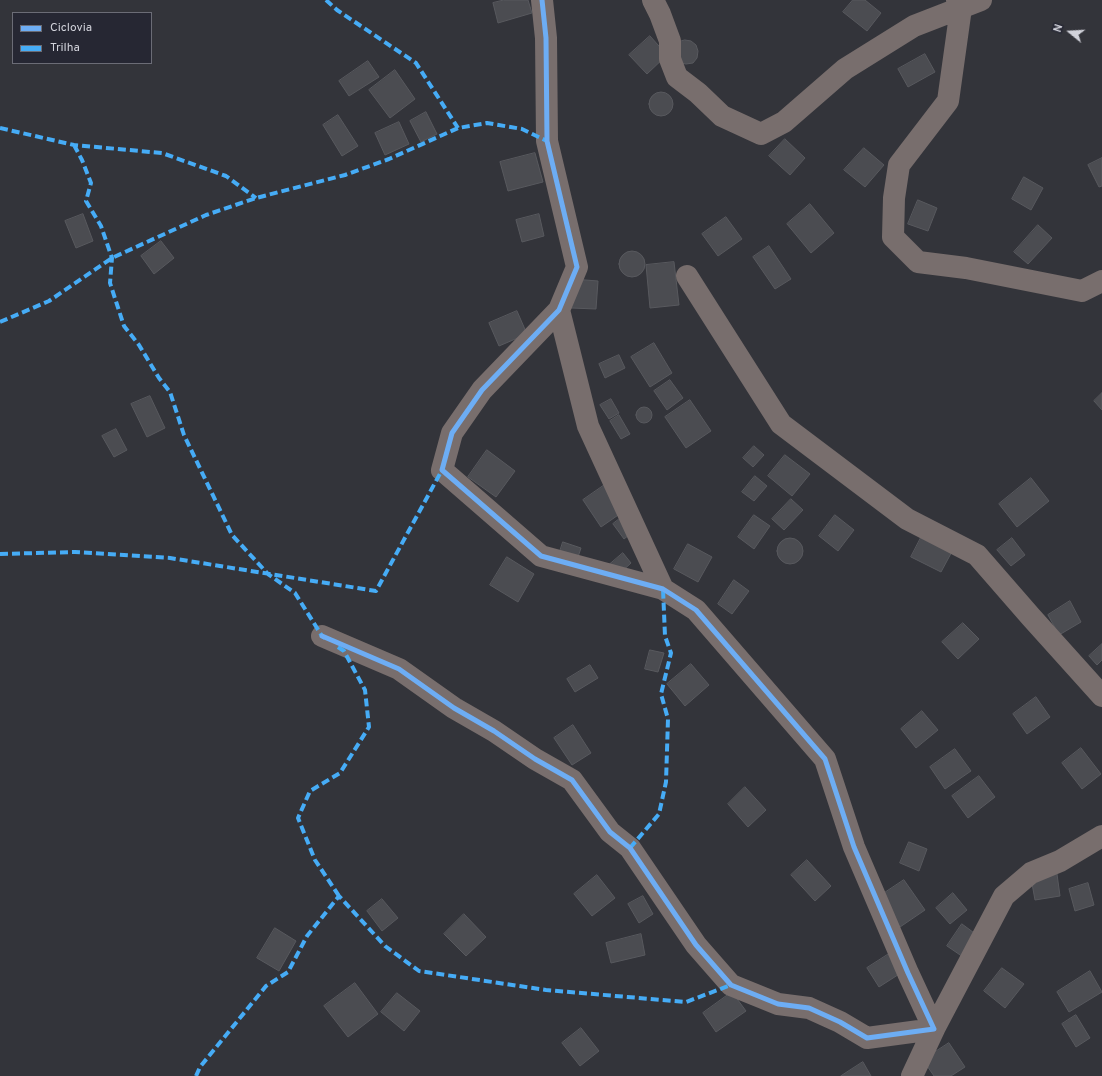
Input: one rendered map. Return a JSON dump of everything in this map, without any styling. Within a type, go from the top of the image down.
[{"type":"street","points":[[542,0],[546,38],[547,141],[577,267],[559,310],[482,390],[452,433],[442,470],[541,556],[663,589],[696,610],[825,759],[854,847],[908,973],[934,1029]]},
{"type":"street","points":[[653,0],[670,41],[670,59],[677,77],[698,93],[722,116],[761,134],[784,122],[846,69],[914,26],[959,4],[981,0]]},
{"type":"street","points":[[959,4],[948,101],[899,165],[894,198],[893,237],[918,262],[966,268],[1082,291],[1102,281]]},
{"type":"street","points":[[687,276],[781,424],[907,519],[977,555],[1102,696]]},
{"type":"street","points":[[559,310],[588,426],[663,589]]},
{"type":"street","points":[[322,636],[399,669],[454,708],[494,731],[536,759],[572,780],[610,832],[630,848],[696,945],[731,985],[778,1004],[809,1008],[840,1022],[867,1038],[934,1029]]},
{"type":"street","points":[[912,1076],[934,1029],[1004,896],[1030,873],[1060,861],[1102,836]]},
{"type":"building","points":[[504,0],[528,0],[532,13],[498,23],[493,3]]},
{"type":"building","points":[[853,0],[865,0],[881,13],[867,31],[843,12]]},
{"type":"building","points":[[650,36],[667,55],[647,74],[629,55]]},
{"type":"building","points":[[685,40],[691,41],[696,45],[698,51],[697,58],[693,63],[680,63],[679,42]]},
{"type":"building","points":[[925,54],[935,72],[908,87],[898,69]]},
{"type":"building","points":[[368,61],[379,77],[349,96],[339,81]]},
{"type":"building","points":[[395,70],[415,99],[390,118],[369,90]]},
{"type":"building","points":[[661,92],[666,93],[672,99],[672,109],[666,115],[661,116],[656,115],[650,109],[649,104],[650,99],[656,93]]},
{"type":"building","points":[[426,112],[437,134],[421,142],[410,121]]},
{"type":"building","points":[[338,115],[358,146],[342,156],[323,125]]},
{"type":"building","points":[[399,122],[409,144],[385,155],[375,133]]},
{"type":"building","points":[[785,139],[805,158],[790,175],[769,156]]},
{"type":"building","points":[[864,148],[884,165],[865,187],[844,170]]},
{"type":"building","points":[[535,153],[543,182],[508,191],[500,162]]},
{"type":"building","points":[[1102,158],[1102,186],[1099,187],[1088,165]]},
{"type":"building","points":[[1024,177],[1043,188],[1031,210],[1012,199]]},
{"type":"building","points":[[918,200],[937,208],[928,231],[908,224]]},
{"type":"building","points":[[810,204],[834,233],[811,253],[787,224]]},
{"type":"building","points":[[83,214],[93,241],[76,248],[65,221]]},
{"type":"building","points":[[539,214],[544,236],[522,242],[516,220]]},
{"type":"building","points":[[726,217],[742,239],[718,256],[702,234]]},
{"type":"building","points":[[1038,225],[1052,238],[1028,264],[1014,252]]},
{"type":"building","points":[[161,241],[174,258],[154,274],[141,256]]},
{"type":"building","points":[[769,246],[791,279],[775,289],[753,257]]},
{"type":"building","points":[[632,251],[641,255],[645,264],[641,273],[632,277],[623,273],[619,264],[623,255]]},
{"type":"building","points":[[674,262],[679,305],[650,308],[646,265]]},
{"type":"building","points":[[573,279],[598,281],[596,309],[571,308]]},
{"type":"building","points":[[517,311],[527,334],[499,346],[489,323]]},
{"type":"building","points":[[654,343],[672,373],[650,387],[631,357]]},
{"type":"building","points":[[619,355],[625,368],[605,378],[599,364]]},
{"type":"building","points":[[670,380],[683,398],[667,410],[654,391]]},
{"type":"building","points":[[1102,393],[1102,410],[1094,401]]},
{"type":"building","points":[[150,396],[165,428],[147,437],[131,404]]},
{"type":"building","points":[[611,399],[619,413],[609,419],[600,405]]},
{"type":"building","points":[[690,400],[711,431],[686,448],[665,417]]},
{"type":"building","points":[[644,407],[650,409],[652,415],[650,421],[644,423],[638,421],[636,415],[638,409]]},
{"type":"building","points":[[619,415],[630,434],[621,439],[610,421]]},
{"type":"building","points":[[116,429],[127,450],[114,457],[102,436]]},
{"type":"building","points":[[754,446],[764,455],[753,467],[743,458]]},
{"type":"building","points":[[487,450],[515,471],[496,497],[468,477]]},
{"type":"building","points":[[785,455],[810,474],[792,496],[768,476]]},
{"type":"building","points":[[755,476],[767,486],[754,501],[742,492]]},
{"type":"building","points":[[1031,478],[1049,501],[1017,527],[999,504]]},
{"type":"building","points":[[606,484],[624,511],[601,527],[583,500]]},
{"type":"building","points":[[791,499],[803,510],[784,530],[772,519]]},
{"type":"building","points":[[754,515],[770,526],[754,549],[738,537]]},
{"type":"building","points":[[835,515],[854,530],[838,551],[819,536]]},
{"type":"building","points":[[622,517],[634,531],[624,539],[613,524]]},
{"type":"building","points":[[925,530],[955,546],[941,572],[911,557]]},
{"type":"building","points":[[790,538],[800,541],[803,551],[800,561],[790,564],[780,561],[777,551],[780,541]]},
{"type":"building","points":[[1012,538],[1025,555],[1011,566],[997,550]]},
{"type":"building","points":[[563,542],[581,548],[576,563],[558,558]]},
{"type":"building","points":[[688,544],[712,557],[698,582],[674,569]]},
{"type":"building","points":[[623,553],[631,563],[618,575],[609,565]]},
{"type":"building","points":[[507,557],[534,574],[518,602],[490,585]]},
{"type":"building","points":[[734,580],[749,591],[732,614],[718,604]]},
{"type":"building","points":[[1070,601],[1081,622],[1059,635],[1048,615]]},
{"type":"building","points":[[963,623],[979,639],[958,659],[942,642]]},
{"type":"building","points":[[1102,644],[1102,660],[1097,665],[1089,656]]},
{"type":"building","points":[[650,650],[664,653],[658,672],[645,669]]},
{"type":"building","points":[[691,664],[709,685],[685,706],[667,684]]},
{"type":"building","points":[[590,665],[598,678],[575,692],[567,679]]},
{"type":"building","points":[[1036,697],[1050,717],[1027,734],[1013,714]]},
{"type":"building","points":[[922,711],[938,730],[916,748],[901,729]]},
{"type":"building","points":[[573,725],[591,753],[572,765],[554,738]]},
{"type":"building","points":[[1081,748],[1101,774],[1082,789],[1062,763]]},
{"type":"building","points":[[955,749],[971,771],[945,789],[930,767]]},
{"type":"building","points":[[979,776],[995,797],[968,818],[952,796]]},
{"type":"building","points":[[745,787],[766,810],[748,827],[728,804]]},
{"type":"building","points":[[909,842],[927,849],[919,871],[900,863]]},
{"type":"building","points":[[807,860],[831,886],[815,901],[791,875]]},
{"type":"building","points":[[1057,874],[1060,896],[1035,900],[1031,878]]},
{"type":"building","points":[[597,875],[615,898],[592,916],[574,894]]},
{"type":"building","points":[[904,880],[925,910],[900,927],[880,896]]},
{"type":"building","points":[[1088,883],[1094,905],[1075,911],[1069,889]]},
{"type":"building","points":[[953,893],[967,910],[950,924],[936,908]]},
{"type":"building","points":[[643,896],[653,914],[639,923],[628,904]]},
{"type":"building","points":[[382,899],[398,918],[382,931],[367,911]]},
{"type":"building","points":[[464,914],[486,937],[466,956],[444,934]]},
{"type":"building","points":[[962,924],[981,938],[966,959],[947,946]]},
{"type":"building","points":[[275,928],[296,941],[279,971],[257,958]]},
{"type":"building","points":[[641,934],[645,955],[611,963],[606,943]]},
{"type":"building","points":[[892,952],[904,971],[879,987],[867,968]]},
{"type":"building","points":[[1002,968],[1024,984],[1005,1008],[984,991]]},
{"type":"building","points":[[1090,971],[1102,992],[1069,1012],[1057,992]]},
{"type":"building","points":[[355,983],[378,1014],[348,1037],[324,1006]]},
{"type":"building","points":[[732,992],[746,1011],[716,1032],[703,1013]]},
{"type":"building","points":[[397,993],[420,1011],[404,1031],[381,1012]]},
{"type":"building","points":[[1076,1015],[1090,1038],[1076,1047],[1062,1024]]},
{"type":"building","points":[[581,1028],[599,1051],[580,1066],[562,1043]]},
{"type":"building","points":[[949,1043],[965,1067],[951,1076],[934,1076],[923,1060]]},
{"type":"building","points":[[863,1062],[871,1076],[841,1076]]},
{"type":"marked path","points":[[326,0],[337,10],[416,63],[458,128]]},
{"type":"marked path","points":[[0,322],[49,301],[112,258],[206,215],[256,198],[345,175],[389,159],[458,128],[487,123],[522,129],[547,141]]},
{"type":"marked path","points":[[0,128],[74,145],[162,153],[226,176],[256,198]]},
{"type":"marked path","points":[[74,145],[91,183],[86,201],[101,226],[112,258],[110,283],[124,326],[139,345],[159,378],[170,392],[184,435],[232,535],[268,574],[295,593],[322,636],[325,638]]},
{"type":"marked path","points":[[0,554],[75,552],[170,558],[376,591],[442,470]]},
{"type":"marked path","points":[[630,848],[659,814],[666,782],[668,719],[661,694],[671,653],[665,636],[663,589]]},
{"type":"marked path","points":[[338,647],[344,651],[365,690],[369,727],[340,773],[310,791],[298,818],[315,860],[339,896]]},
{"type":"marked path","points":[[196,1076],[200,1067],[266,986],[288,972],[307,936],[339,896],[385,946],[419,971],[546,990],[686,1002],[731,985]]},
{"type":"cycle path","points":[[322,636],[399,669],[454,708],[494,731],[535,759],[572,780],[610,832],[630,848],[696,945],[731,985],[778,1004],[809,1008],[840,1022],[867,1038],[934,1029],[908,973],[854,847],[825,759],[696,610],[663,589],[541,556],[442,470],[452,433],[482,390],[559,310],[577,267],[547,141],[546,38],[542,0]]}]
